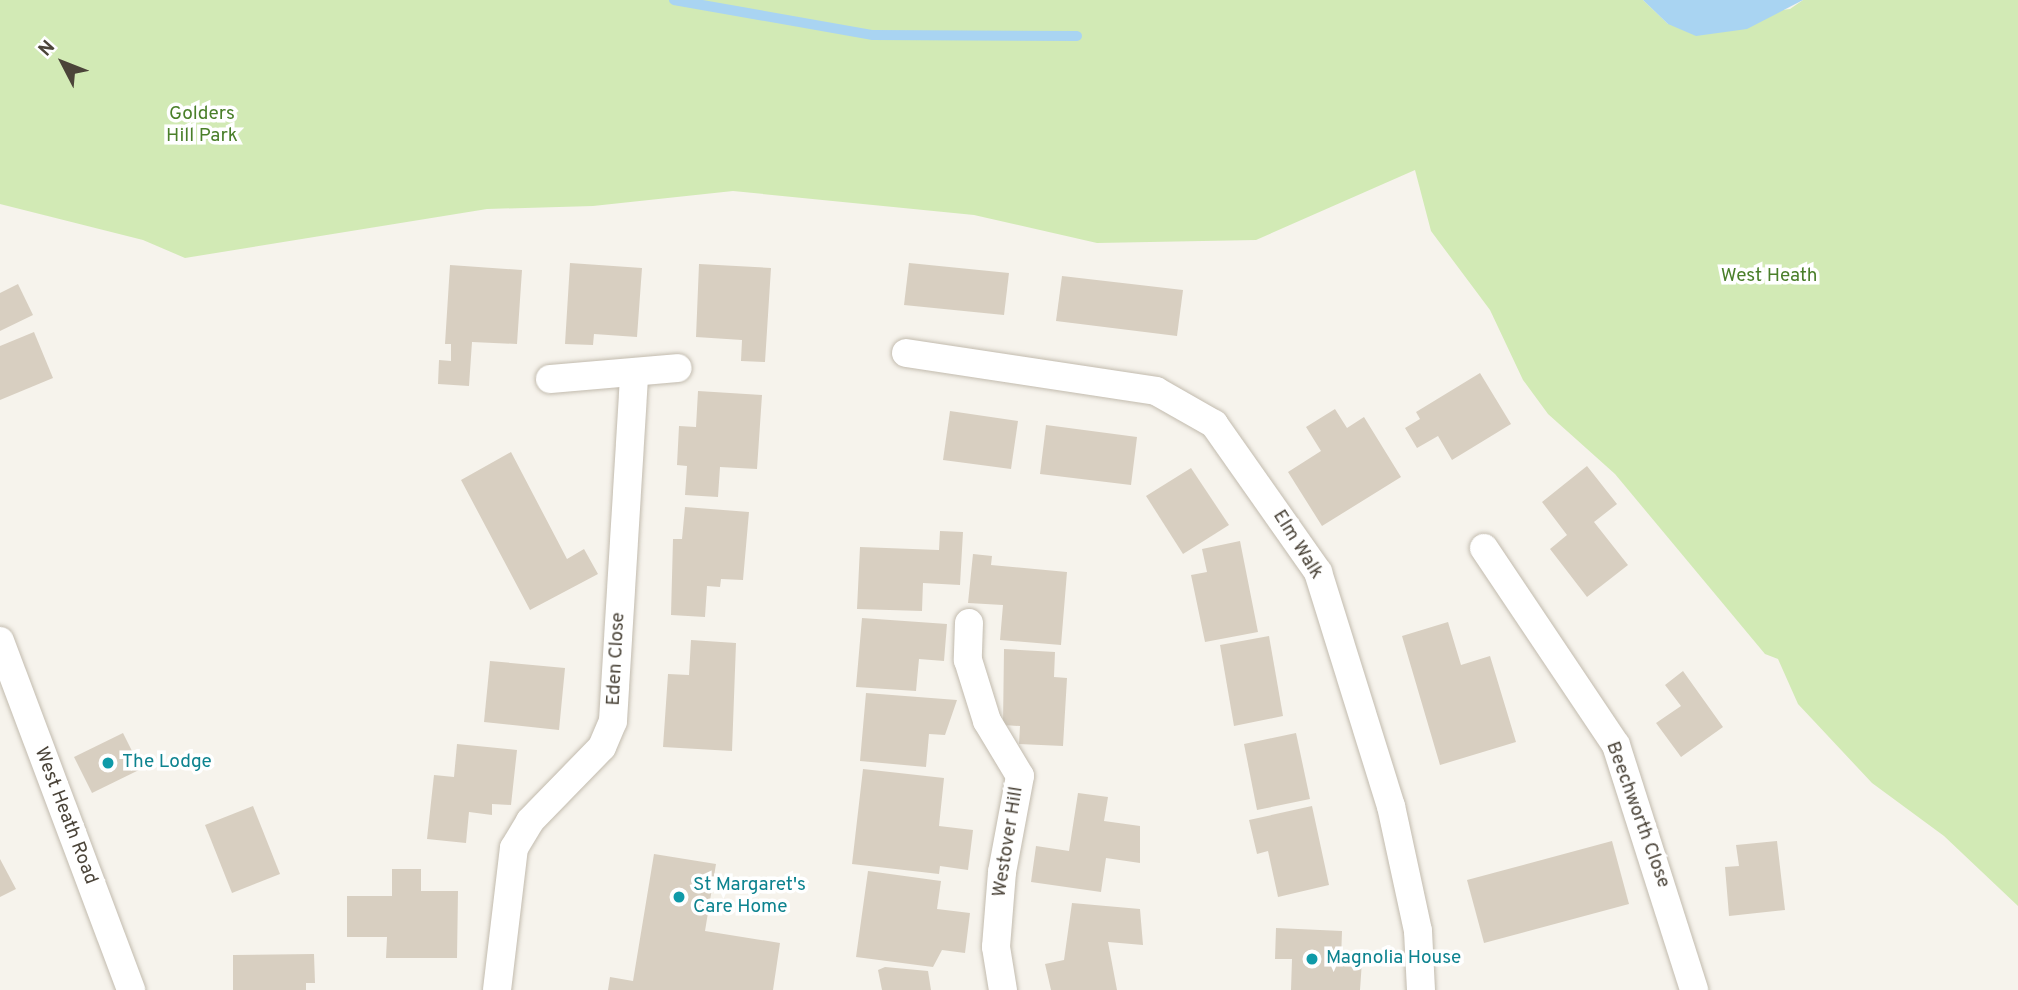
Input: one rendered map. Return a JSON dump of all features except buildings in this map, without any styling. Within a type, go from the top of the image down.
[{"type":"street","name":"Elm Walk","points":[[906,353],[1156,391],[1213,424],[1318,572],[1391,806],[1418,931],[1421,990]]},
{"type":"street","points":[[550,379],[634,376],[678,368]]},
{"type":"street","name":"Eden Close","points":[[497,990],[514,848],[530,821],[602,747],[613,721],[634,376]]},
{"type":"street","name":"Beechworth Close","points":[[1484,548],[1616,745],[1694,990]]},
{"type":"street","name":"Westover Hill","points":[[969,623],[968,660],[987,721],[1020,776],[1001,885],[996,947],[1003,990]]},
{"type":"street","name":"West Heath Road","points":[[0,641],[131,990]]},
{"type":"green space","points":[[0,0],[1643,0],[1668,24],[1790,9],[1803,0],[2018,0],[2018,906],[1944,836],[1872,783],[1798,704],[1778,659],[1765,654],[1615,474],[1548,414],[1523,380],[1490,310],[1431,231],[1415,170],[1256,240],[1097,243],[974,215],[733,191],[593,206],[487,209],[185,258],[143,240],[0,204]]},
{"type":"water","points":[[1643,0],[1803,0],[1747,29],[1696,36],[1668,24]]},
{"type":"waterway","points":[[674,0],[873,35],[1077,36]]},
{"type":"place","name":"The Lodge","points":[[108,763]]},
{"type":"place","name":"St Margaret's Care Home","points":[[679,897]]},
{"type":"place","name":"Magnolia House","points":[[1312,959]]},
{"type":"park label","name":"Golders Hill Park","points":[[202,126]]},
{"type":"park label","name":"West Heath","points":[[1769,277]]}]
